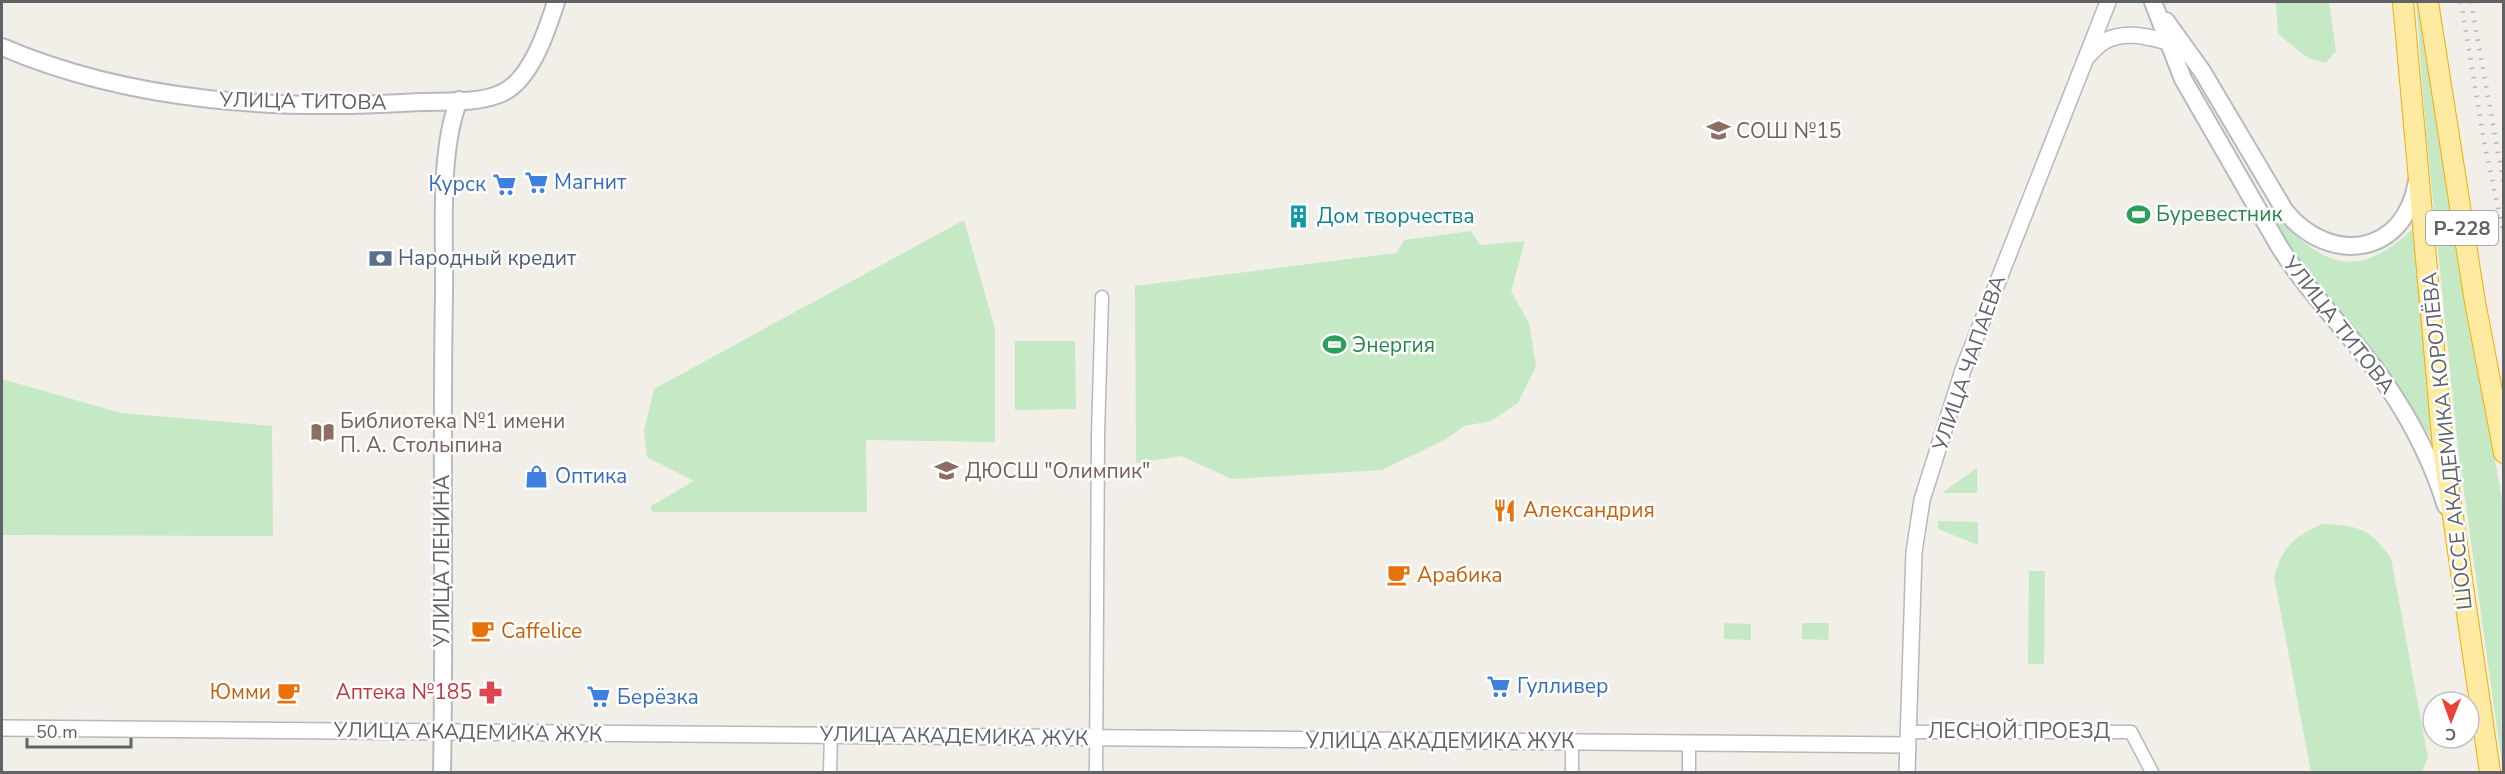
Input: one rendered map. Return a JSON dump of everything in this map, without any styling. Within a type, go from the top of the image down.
[{"type":"highway","name":"ШОССЕ АКАДЕМИКА КОРОЛЁВА","points":[[2403,2],[2443,448],[2490,772]]},
{"type":"highway","name":"ШОССЕ АКАДЕМИКА КОРОЛЁВА","points":[[2428,2],[2475,302],[2504,453]]},
{"type":"main road","name":"УЛИЦА ТИТОВА","points":[[2,47],[31,60],[124,86],[204,99],[287,104],[459,100],[501,94],[514,86],[523,75],[541,41],[556,2]]},
{"type":"main road","name":"УЛИЦА ТИТОВА","points":[[2153,2],[2183,79],[2296,273],[2388,386],[2412,426],[2430,460],[2445,504],[2458,559]]},
{"type":"main road","points":[[2153,2],[2202,71],[2285,211],[2310,235],[2328,244],[2344,246],[2370,244],[2383,237],[2406,214],[2416,185],[2418,166]]},
{"type":"main road","name":"УЛИЦА ЛЕНИНА","points":[[442,772],[441,440],[446,167],[452,118],[459,100]]},
{"type":"street","points":[[2084,59],[2108,2]]},
{"type":"street","name":"УЛИЦА ЧАПАЕВА","points":[[1907,772],[1914,552],[1922,500],[1963,370],[2084,59],[2105,41],[2124,35],[2140,35],[2168,42]]},
{"type":"street","points":[[1095,772],[1098,434],[1102,297]]},
{"type":"street","name":"УЛИЦА АКАДЕМИКА ЖУК","points":[[2,728],[1689,743],[1907,738]]},
{"type":"street","name":"ЛЕСНОЙ ПРОЕЗД","points":[[1907,738],[2131,732],[2152,772]]},
{"type":"street","points":[[830,772],[831,735]]},
{"type":"street","points":[[1572,742],[1572,772]]},
{"type":"street","points":[[1689,743],[1689,772]]},
{"type":"green space","points":[[2276,2],[2329,2],[2336,51],[2326,63],[2308,58],[2278,34]]},
{"type":"green space","points":[[2416,2],[2423,2],[2466,301],[2503,504],[2503,772],[2458,448],[2426,132]]},
{"type":"green space","points":[[964,220],[995,329],[995,442],[866,440],[867,512],[652,512],[651,506],[694,481],[647,457],[644,431],[654,389]]},
{"type":"green space","points":[[2282,222],[2316,251],[2332,259],[2347,262],[2362,260],[2378,254],[2395,244],[2414,228],[2432,440],[2400,389],[2302,268],[2276,225]]},
{"type":"green space","name":"Энергия","points":[[1471,231],[1480,245],[1525,241],[1511,291],[1529,323],[1536,366],[1518,403],[1491,421],[1464,426],[1446,439],[1382,470],[1232,479],[1181,456],[1136,463],[1135,286],[1397,253],[1404,240]]},
{"type":"green space","points":[[1015,341],[1075,341],[1076,409],[1015,410]]},
{"type":"green space","points":[[2,379],[121,413],[272,426],[273,536],[2,535]]},
{"type":"green space","points":[[1977,468],[1977,493],[1942,493]]},
{"type":"green space","points":[[1938,521],[1978,522],[1978,545],[1938,529]]},
{"type":"green space","points":[[2322,524],[2354,527],[2369,534],[2391,558],[2421,720],[2421,750],[2427,750],[2428,758],[2422,772],[2311,772],[2274,577],[2290,544]]},
{"type":"green space","points":[[2029,571],[2045,571],[2044,664],[2028,664]]},
{"type":"green space","points":[[1724,623],[1751,624],[1751,640],[1724,639]]},
{"type":"green space","points":[[1802,623],[1829,623],[1828,640],[1802,639]]},
{"type":"railway","points":[[2461,2],[2484,141],[2504,236]]},
{"type":"railway","points":[[2471,2],[2504,186]]},
{"type":"place","name":"СОШ №15","points":[[1718,131]]},
{"type":"place","name":"Магнит","points":[[536,182]]},
{"type":"place","name":"Курск","points":[[504,184]]},
{"type":"place","name":"Буревестник","points":[[2138,214]]},
{"type":"place","name":"Дом творчества","points":[[1299,216]]},
{"type":"place","name":"Народный кредит","points":[[380,258]]},
{"type":"place","name":"Энергия","points":[[1334,345]]},
{"type":"place","name":"Библиотека №1 имени П. А. Столыпина","points":[[322,433]]},
{"type":"place","name":"ДЮСШ \"Олимпик\"","points":[[947,471]]},
{"type":"place","name":"Оптика","points":[[537,476]]},
{"type":"place","name":"Александрия","points":[[1505,510]]},
{"type":"place","name":"Арабика","points":[[1399,575]]},
{"type":"place","name":"Caffelice","points":[[483,631]]},
{"type":"place","name":"Гулливер","points":[[1499,686]]},
{"type":"place","name":"Юмми","points":[[289,692]]},
{"type":"place","name":"Аптека №185","points":[[490,692]]},
{"type":"place","name":"Берёзка","points":[[599,697]]}]
